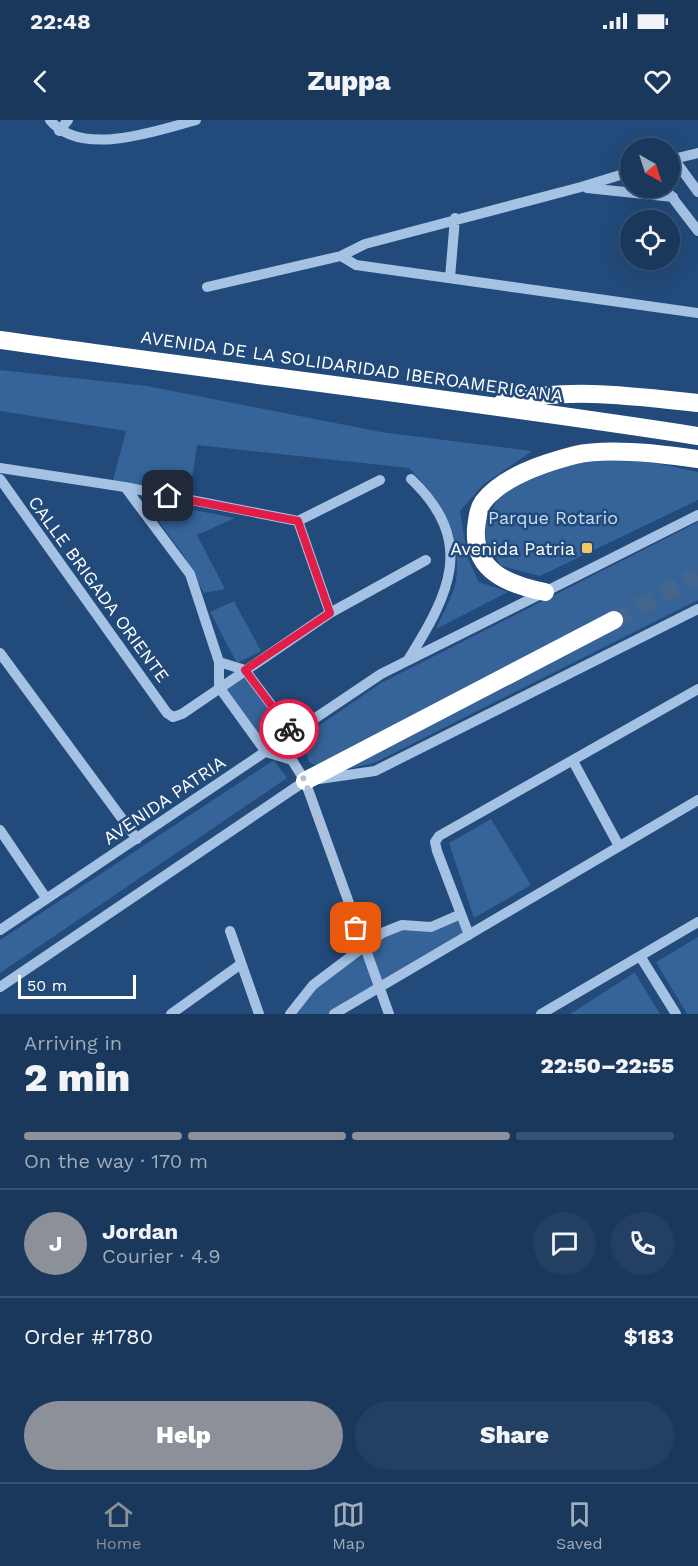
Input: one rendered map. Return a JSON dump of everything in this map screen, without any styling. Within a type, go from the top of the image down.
[{"type":"highway","name":"AVENIDA DE LA SOLIDARIDAD IBEROAMERICANA","points":[[0,340],[306,383],[492,404],[698,436]]},
{"type":"highway","points":[[492,404],[538,394],[588,392],[698,403]]},
{"type":"highway","points":[[545,591],[516,586],[501,579],[488,568],[479,550],[477,519],[482,504],[497,488],[531,470],[578,454],[647,452],[698,459]]},
{"type":"highway","points":[[305,781],[614,620]]},
{"type":"street","points":[[50,120],[59,131],[93,139],[138,138],[196,120]]},
{"type":"street","points":[[59,131],[68,120]]},
{"type":"street","points":[[680,158],[698,153]]},
{"type":"street","points":[[680,171],[698,192]]},
{"type":"street","points":[[207,287],[341,256],[365,244],[456,218],[581,188],[620,175]]},
{"type":"street","points":[[581,188],[620,192]]},
{"type":"street","points":[[674,198],[698,231]]},
{"type":"street","points":[[450,278],[456,218]]},
{"type":"street","points":[[341,256],[356,265],[698,313]]},
{"type":"street","points":[[0,468],[124,487],[298,521],[380,480]]},
{"type":"street","name":"CALLE BRIGADA ORIENTE","points":[[0,479],[167,713],[173,717],[182,714],[219,687]]},
{"type":"street","points":[[408,660],[432,621],[449,583],[450,560],[447,530],[437,509],[411,479]]},
{"type":"street","points":[[124,487],[190,574],[219,662],[219,687],[266,752],[292,760]]},
{"type":"street","name":"AVENIDA PATRIA","points":[[0,930],[381,674],[698,514]]},
{"type":"street","points":[[298,521],[330,613]]},
{"type":"street","points":[[219,687],[330,613],[426,560]]},
{"type":"street","points":[[0,987],[305,781],[375,771],[698,609]]},
{"type":"street","points":[[0,653],[137,839]]},
{"type":"street","points":[[219,662],[245,670],[293,734],[292,760],[305,781],[363,949],[389,1014]]},
{"type":"street","points":[[469,935],[435,842],[445,832],[698,689]]},
{"type":"street","points":[[573,760],[619,846]]},
{"type":"street","points":[[334,1014],[698,800]]},
{"type":"street","points":[[0,830],[46,898]]},
{"type":"street","points":[[290,1014],[313,985],[382,933],[402,925],[424,928],[461,914]]},
{"type":"street","points":[[541,1014],[698,922]]},
{"type":"street","points":[[230,931],[258,1014]]},
{"type":"street","points":[[640,956],[676,1014]]},
{"type":"street","points":[[171,1014],[241,964]]},
{"type":"green space","points":[[0,370],[147,386],[381,432],[532,451],[483,485],[460,511],[468,559],[479,582],[508,592],[436,629],[455,587],[456,547],[440,506],[409,468],[197,445],[190,492],[113,480],[126,431],[0,411]]},
{"type":"green space","name":"Parque Rotario","points":[[581,459],[641,460],[698,472],[698,500],[540,576],[501,566],[485,541],[486,520],[500,495],[532,473]]},
{"type":"green space","points":[[143,500],[235,518],[197,535],[225,589],[204,593],[184,556]]},
{"type":"green space","points":[[698,522],[698,600],[374,763],[330,773],[309,762],[301,738],[381,683]]},
{"type":"green space","points":[[234,601],[261,651],[237,663],[210,612]]},
{"type":"green space","points":[[245,670],[293,734],[269,750],[219,687]]},
{"type":"green space","points":[[274,760],[287,778],[0,973],[0,940]]},
{"type":"green space","points":[[491,819],[531,885],[474,918],[449,843]]},
{"type":"green space","points":[[459,920],[469,935],[385,984],[364,949],[388,931]]},
{"type":"green space","points":[[698,937],[698,1014],[687,1014],[656,962]]},
{"type":"green space","points":[[365,953],[379,987],[334,1014],[295,1014],[310,988]]},
{"type":"green space","points":[[634,973],[660,1014],[570,1014]]},
{"type":"tunnel","points":[[614,620],[698,576]]},
{"type":"way so far","points":[[289,729],[293,734],[292,760],[305,781],[356,928]]},
{"type":"place","name":"Avenida Patria","points":[[587,548]]},
{"type":"route","points":[[168,496],[298,521],[330,613],[245,670],[289,729]]}]
